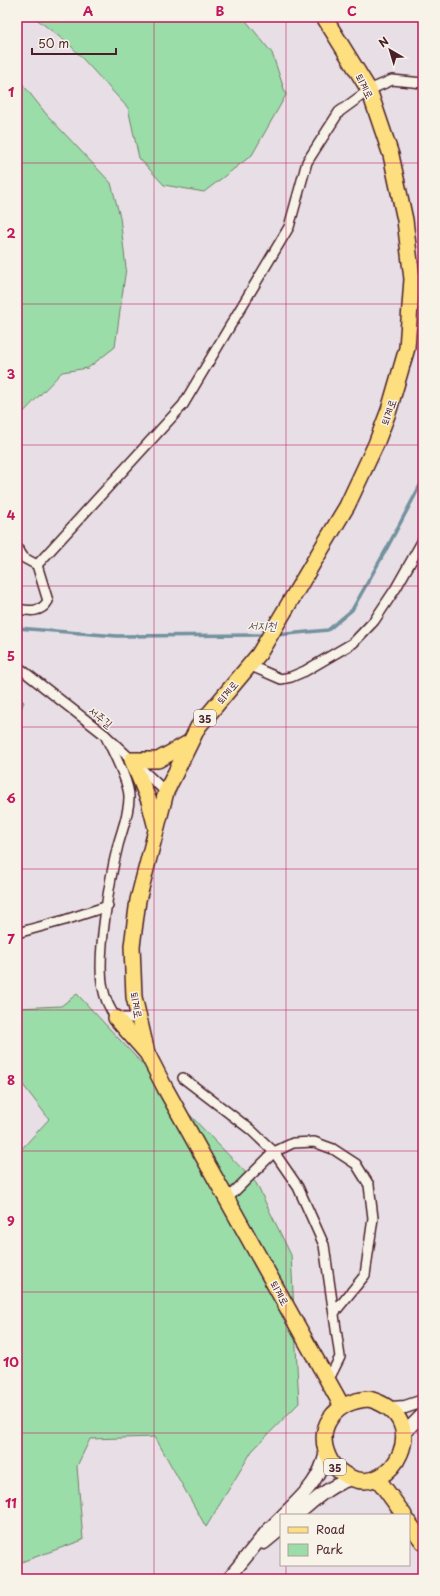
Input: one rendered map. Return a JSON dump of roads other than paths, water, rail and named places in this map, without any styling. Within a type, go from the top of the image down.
[{"type":"main road","name":"퇴계로","points":[[324,17],[369,90],[391,155],[405,220],[412,279],[407,348],[389,410],[376,444],[347,506],[259,654],[198,727],[166,792],[138,900],[132,946],[134,997],[147,1053],[342,1406]]},
{"type":"main road","points":[[156,829],[149,801],[132,760],[158,760],[190,742]]},
{"type":"main road","points":[[116,1018],[147,1053]]},
{"type":"main road","points":[[342,1406],[355,1400],[369,1399],[383,1403],[391,1408],[402,1422],[403,1434],[398,1458],[389,1470],[378,1478],[403,1514]]},
{"type":"main road","name":"35","points":[[342,1406],[333,1415],[326,1426],[324,1439],[326,1452],[336,1468],[352,1479],[365,1481],[378,1478]]},
{"type":"main road","points":[[410,1524],[423,1542]]},
{"type":"street","points":[[37,566],[183,405],[289,227],[307,162],[339,112],[369,90],[392,80],[423,83]]},
{"type":"street","points":[[249,665],[282,679],[305,671],[353,643],[374,621],[396,588],[423,540]]},
{"type":"street","points":[[17,548],[24,558],[37,566],[48,601],[44,608],[34,611],[17,609]]},
{"type":"street","name":"서주길","points":[[17,666],[106,735],[166,792]]},
{"type":"street","points":[[106,735],[130,796],[118,846],[108,906],[102,953],[102,986],[108,1007],[116,1018],[139,1018]]},
{"type":"street","points":[[17,933],[108,906]]},
{"type":"street","points":[[183,1078],[251,1130],[274,1152],[298,1187],[324,1245],[340,1357],[328,1381]]},
{"type":"street","points":[[228,1198],[274,1152],[293,1143],[314,1142],[333,1149],[356,1164],[369,1185],[373,1218],[365,1275],[334,1313]]},
{"type":"street","points":[[391,1408],[405,1407],[423,1401]]},
{"type":"street","points":[[403,1434],[423,1414]]},
{"type":"street","points":[[284,1514],[312,1486],[322,1468],[326,1452]]},
{"type":"street","points":[[298,1514],[324,1491],[339,1482],[352,1479]]},
{"type":"street","points":[[228,1579],[267,1531],[280,1518]]},
{"type":"street","points":[[249,1555],[280,1530]]},
{"type":"waterway","name":"서지천","points":[[276,635],[328,630],[352,610],[423,480]]},
{"type":"waterway","name":"서지천","points":[[17,628],[117,636],[266,635]]}]
